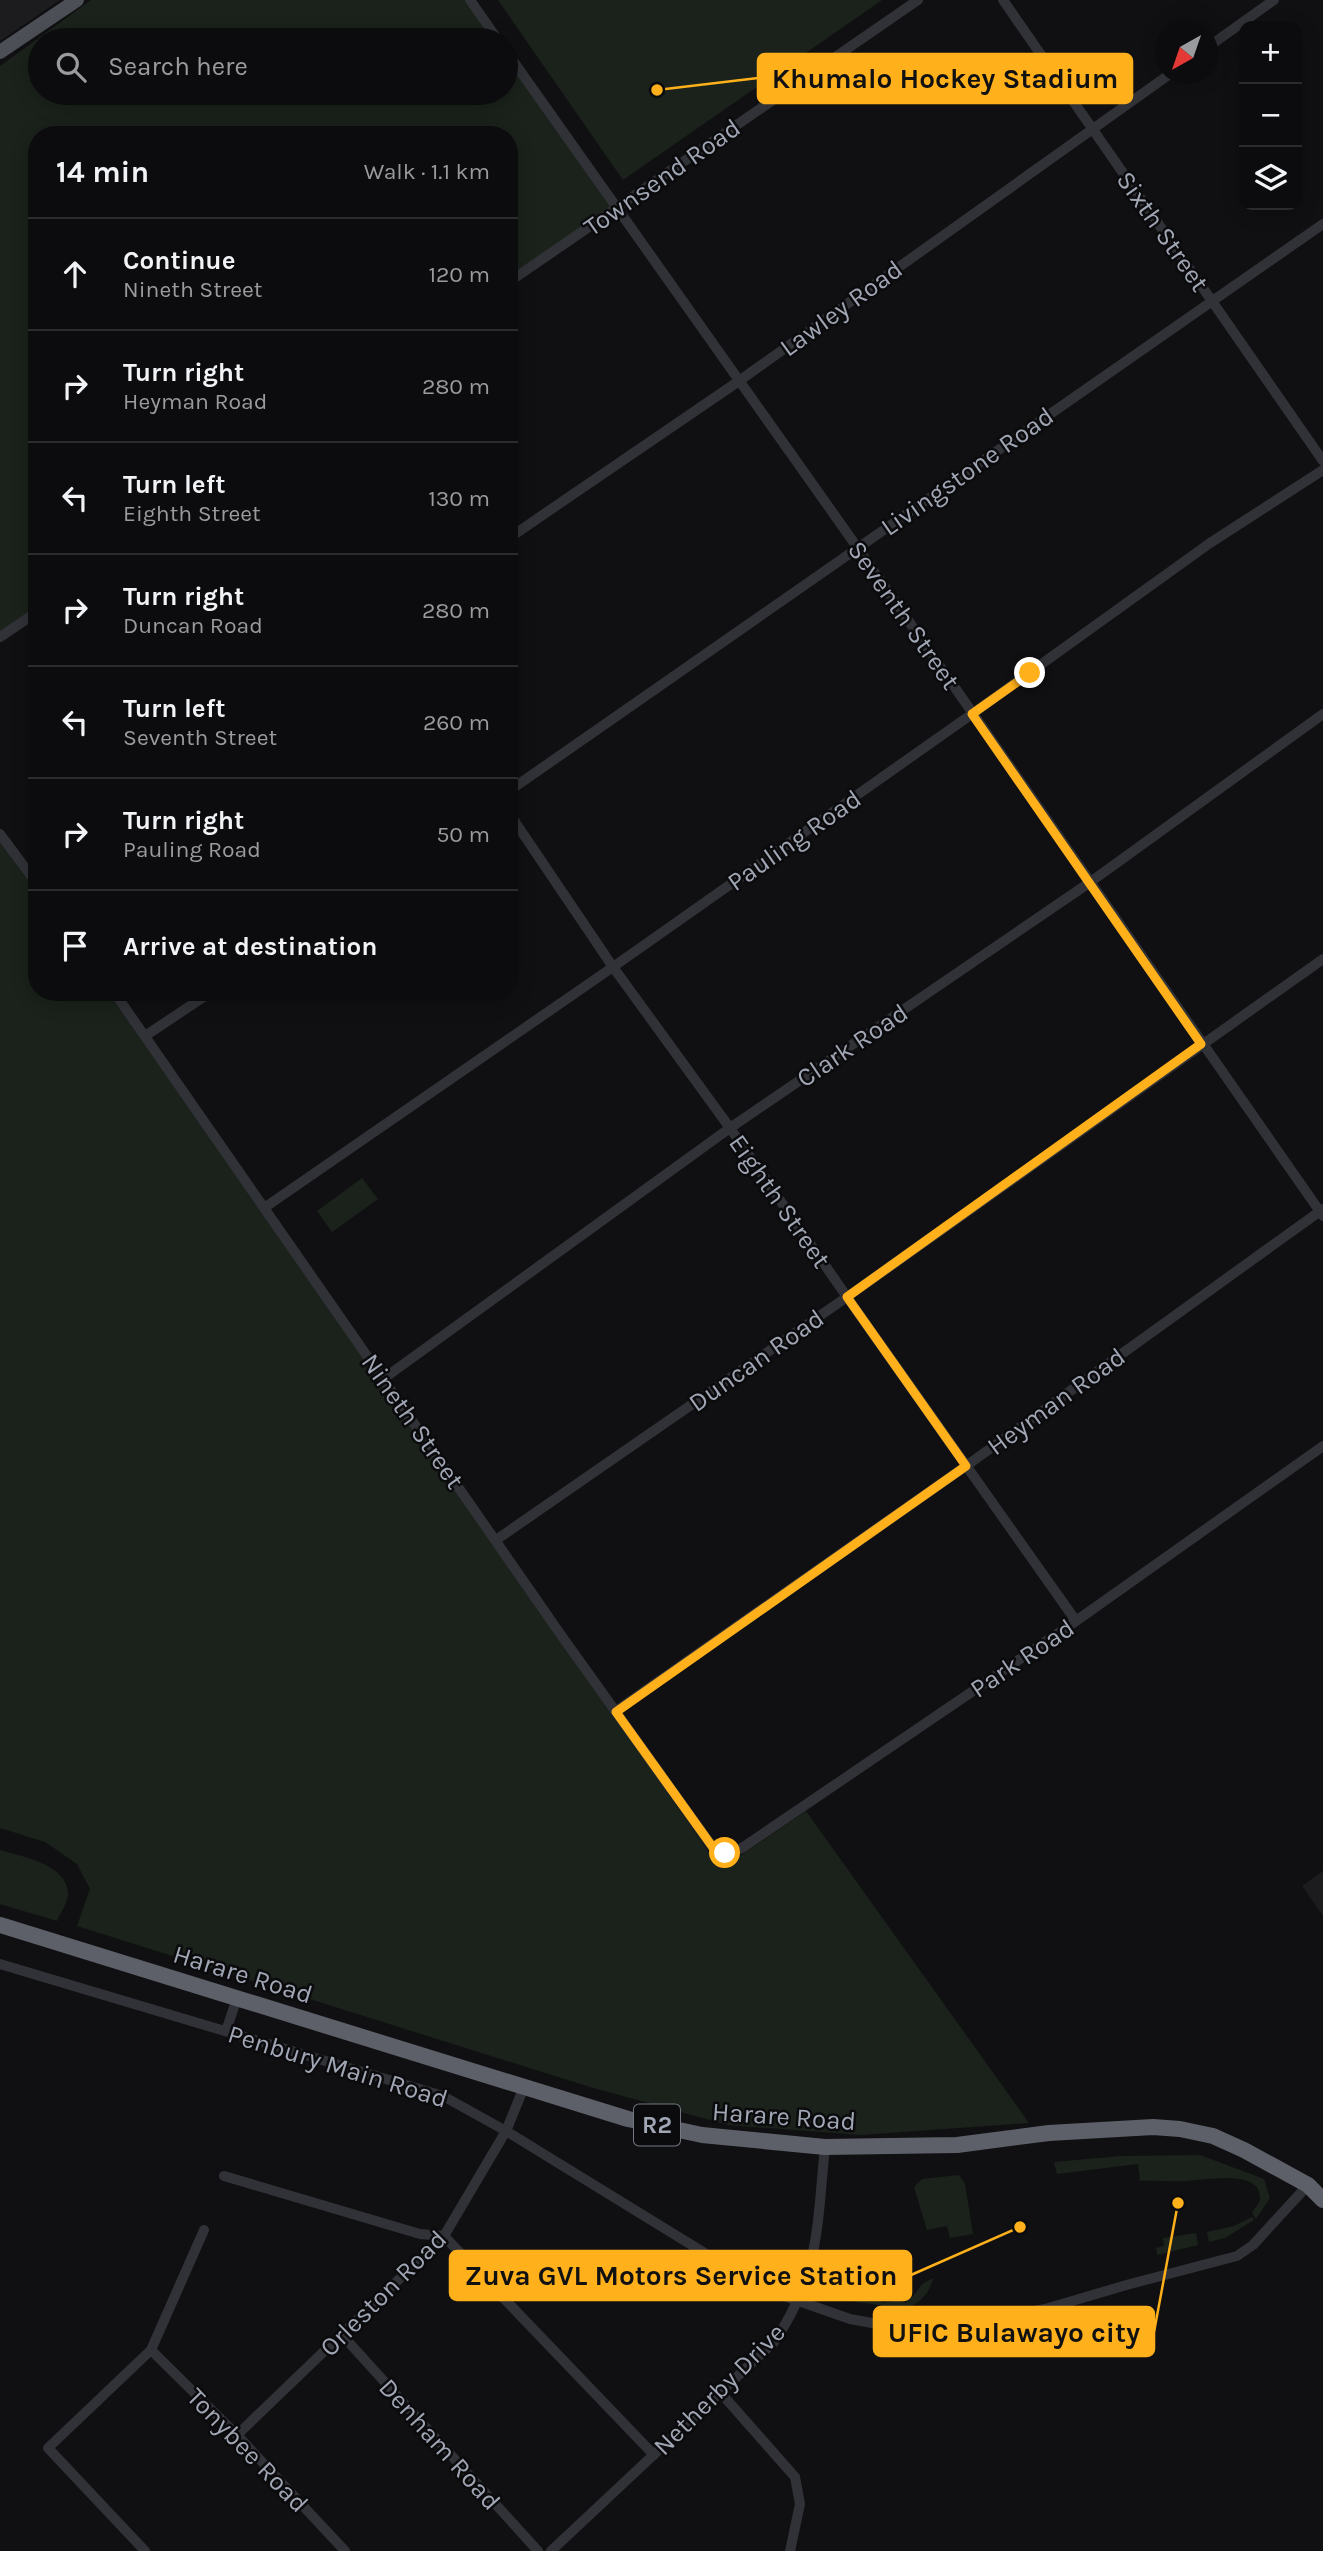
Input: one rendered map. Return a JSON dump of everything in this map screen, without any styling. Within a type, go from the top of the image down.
[{"type":"highway","name":"Harare Road","points":[[0,1925],[628,2119],[702,2135],[824,2147],[957,2145],[1049,2133],[1153,2127],[1180,2129],[1213,2136],[1244,2150],[1308,2185],[1323,2200]]},
{"type":"main road","points":[[36,28],[77,0]]},
{"type":"main road","points":[[0,52],[28,33]]},
{"type":"street","points":[[470,0],[490,28]]},
{"type":"street","name":"Townsend Road","points":[[518,276],[918,0]]},
{"type":"street","name":"Sixth Street","points":[[1003,0],[1323,461]]},
{"type":"street","points":[[1218,40],[1274,0]]},
{"type":"street","name":"Seventh Street","points":[[518,68],[857,547],[1201,1044],[1322,1212]]},
{"type":"street","name":"Lawley Road","points":[[518,532],[739,382],[1156,84]]},
{"type":"street","name":"Livingstone Road","points":[[518,785],[1323,223]]},
{"type":"street","name":"Pauling Road","points":[[264,1208],[613,967],[1210,543],[1323,470]]},
{"type":"street","points":[[0,637],[28,618]]},
{"type":"street","name":"Clark Road","points":[[383,1379],[730,1128],[1089,883],[1323,714]]},
{"type":"street","name":"Eighth Street","points":[[518,826],[613,967],[730,1128],[1076,1621]]},
{"type":"street","points":[[0,834],[28,866]]},
{"type":"street","name":"Duncan Road","points":[[496,1540],[847,1297],[1323,959]]},
{"type":"street","name":"Nineth Street","points":[[120,1001],[714,1849]]},
{"type":"street","points":[[145,1037],[198,1001]]},
{"type":"street","name":"Heyman Road","points":[[616,1712],[1322,1212]]},
{"type":"street","name":"Park Road","points":[[714,1849],[728,1853],[742,1848],[1076,1621],[1323,1446]]},
{"type":"street","name":"Penbury Main Road","points":[[0,1964],[443,2096],[506,2131],[747,2279],[850,2319],[894,2327],[969,2323],[1045,2309],[1237,2256],[1253,2245],[1308,2185]]},
{"type":"street","points":[[226,2031],[237,1998]]},
{"type":"street","name":"Orleston Road","points":[[237,2435],[444,2236],[506,2131],[524,2087]]},
{"type":"street","name":"Netherby Drive","points":[[551,2551],[774,2342],[799,2301],[815,2248],[824,2147]]},
{"type":"street","points":[[224,2176],[420,2234],[444,2236],[654,2455]]},
{"type":"street","points":[[145,2551],[48,2448],[151,2350],[204,2230]]},
{"type":"street","name":"Denham Road","points":[[342,2336],[538,2551]]},
{"type":"street","name":"Tonybee Road","points":[[151,2350],[237,2435],[345,2551]]},
{"type":"street","points":[[720,2392],[795,2477],[800,2504],[790,2551]]},
{"type":"shaded area","points":[[0,0],[60,0],[0,41]]},
{"type":"shaded area","points":[[91,0],[472,0],[491,28],[52,28]]},
{"type":"shaded area","points":[[498,0],[882,0],[623,180]]},
{"type":"shaded area","points":[[28,46],[28,105],[518,105],[518,66],[616,208],[518,277],[518,126],[28,126],[28,615],[0,634],[0,66]]},
{"type":"shaded area","points":[[0,842],[28,881],[28,1001],[114,1001],[711,1855],[737,1858],[806,1811],[1029,2123],[861,2135],[728,2125],[590,2087],[77,1926],[90,1889],[77,1864],[45,1842],[0,1828]]},
{"type":"shaded area","points":[[362,1178],[378,1199],[332,1232],[317,1211]]},
{"type":"shaded area","points":[[0,1850],[43,1864],[61,1876],[68,1895],[57,1921],[0,1904]]},
{"type":"shaded area","points":[[1323,1871],[1323,1916],[1302,1886]]},
{"type":"shaded area","points":[[1200,2155],[1264,2179],[1270,2198],[1256,2219],[1252,2213],[1260,2201],[1258,2189],[1241,2179],[1140,2181],[1138,2164],[1057,2174],[1054,2162],[1121,2156]]},
{"type":"shaded area","points":[[959,2175],[965,2184],[973,2234],[950,2238],[947,2226],[927,2230],[914,2187],[922,2179]]},
{"type":"shaded area","points":[[1252,2217],[1254,2220],[1225,2238],[1209,2242],[1207,2232],[1234,2226]]},
{"type":"shaded area","points":[[1196,2233],[1198,2245],[1157,2255],[1156,2248],[1164,2246],[1163,2238]]},
{"type":"shaded area","points":[[849,2249],[868,2260],[870,2269],[865,2282],[882,2303],[899,2300],[905,2303],[923,2284],[934,2278],[923,2297],[910,2306],[893,2307],[852,2301],[834,2284],[832,2266]]},
{"type":"place","name":"Khumalo Hockey Stadium","points":[[657,90]]},
{"type":"place","name":"UFIC Bulawayo city","points":[[1178,2203]]},
{"type":"place","name":"Zuva GVL Motors Service Station","points":[[1020,2227]]},
{"type":"route","points":[[725,1853],[714,1849],[616,1712],[966,1466],[847,1297],[1201,1044],[972,714],[1030,673]]}]
